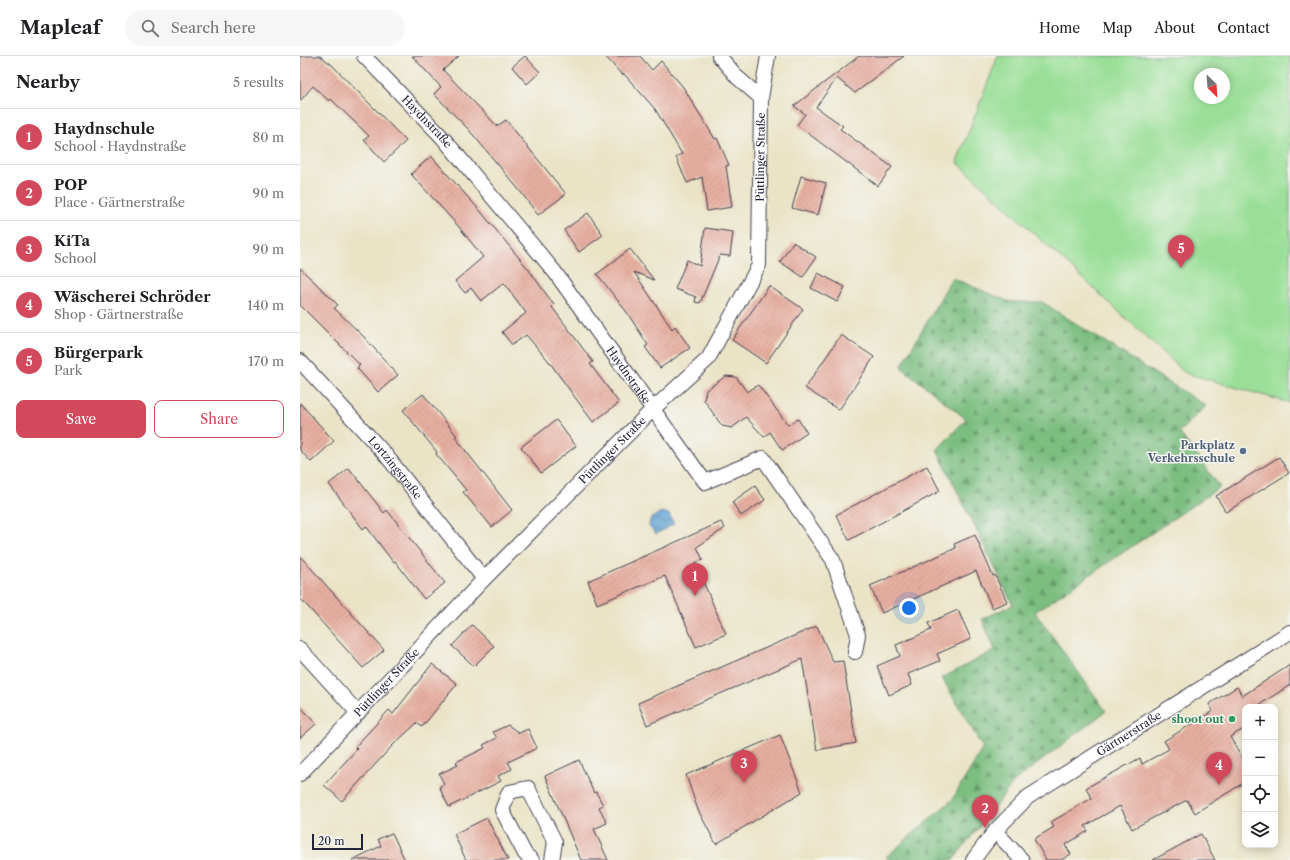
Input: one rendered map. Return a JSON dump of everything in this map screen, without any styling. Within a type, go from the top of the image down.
[{"type":"street","name":"Haydnstraße","points":[[364,56],[443,138],[554,271],[704,482],[763,458],[834,560],[858,635],[855,652]]},
{"type":"street","points":[[719,56],[738,78],[760,98]]},
{"type":"street","name":"Püttlinger Straße","points":[[300,774],[484,579],[653,409],[708,359],[759,265],[760,98],[768,56]]},
{"type":"street","name":"Lortzingstraße","points":[[300,361],[385,454],[484,579]]},
{"type":"street","name":"Gärtnerstraße","points":[[973,860],[996,831],[1028,796],[1290,632]]},
{"type":"street","points":[[300,649],[358,713]]},
{"type":"street","points":[[532,860],[525,854],[502,810],[509,792],[528,788],[555,842],[552,860]]},
{"type":"street","points":[[996,831],[1022,860]]},
{"type":"green space","points":[[998,56],[1290,56],[1290,403],[1185,373],[957,162]]},
{"type":"green space","points":[[952,278],[1010,302],[1042,302],[1206,406],[1179,432],[1220,487],[1035,612],[1106,711],[1015,781],[953,860],[889,860],[886,857],[952,800],[983,748],[942,678],[995,650],[982,619],[1013,605],[937,450],[966,419],[901,367]]},
{"type":"water","points":[[661,512],[669,514],[674,524],[656,534],[649,527],[650,519]]},
{"type":"building","points":[[300,56],[320,56],[331,64],[406,141],[384,162],[364,140],[369,136],[331,99],[329,101],[313,86],[300,101]]},
{"type":"building","points":[[412,56],[459,56],[443,70],[497,126],[506,120],[566,194],[538,215],[469,130],[434,94],[441,87]]},
{"type":"building","points":[[525,56],[540,72],[527,84],[512,67]]},
{"type":"building","points":[[605,56],[640,56],[652,70],[661,61],[683,87],[715,139],[717,138],[729,165],[726,166],[732,207],[707,211],[702,177],[687,183],[676,157],[682,154],[655,109],[624,74],[622,75]]},
{"type":"building","points":[[859,56],[904,56],[855,93],[837,78],[816,107],[843,126],[840,129],[892,167],[878,186],[797,125],[805,114],[794,106]]},
{"type":"building","points":[[431,156],[482,213],[529,270],[554,305],[552,307],[593,362],[590,364],[619,403],[593,422],[547,359],[526,335],[512,345],[502,332],[526,313],[504,283],[481,301],[471,288],[465,293],[455,281],[483,257],[459,227],[411,174]]},
{"type":"building","points":[[801,176],[826,183],[818,215],[792,208]]},
{"type":"building","points":[[588,213],[603,235],[579,252],[564,230]]},
{"type":"building","points":[[705,228],[733,232],[730,256],[720,255],[700,303],[695,302],[696,297],[675,289],[687,260],[700,266]]},
{"type":"building","points":[[793,242],[816,257],[803,277],[780,262]]},
{"type":"building","points":[[630,249],[654,280],[634,272],[672,329],[675,326],[690,348],[660,368],[645,347],[648,345],[626,311],[597,274]]},
{"type":"building","points":[[300,268],[338,305],[334,308],[364,337],[398,375],[378,392],[357,368],[360,365],[300,305]]},
{"type":"building","points":[[818,273],[845,287],[837,302],[811,288]]},
{"type":"building","points":[[769,286],[803,309],[766,363],[732,340]]},
{"type":"building","points":[[841,335],[874,357],[839,410],[805,388]]},
{"type":"building","points":[[726,376],[736,377],[747,392],[758,385],[788,425],[798,419],[807,433],[782,450],[770,432],[764,437],[746,417],[732,428],[722,426],[704,400],[706,390]]},
{"type":"building","points":[[423,394],[457,436],[455,437],[512,510],[492,527],[463,492],[466,490],[436,454],[437,452],[403,410]]},
{"type":"building","points":[[300,403],[334,441],[311,462],[300,450]]},
{"type":"building","points":[[556,420],[576,446],[541,473],[521,447]]},
{"type":"building","points":[[1279,457],[1289,473],[1226,512],[1216,496]]},
{"type":"building","points":[[927,466],[940,491],[849,540],[836,515]]},
{"type":"building","points":[[349,468],[384,513],[387,510],[445,583],[424,599],[395,561],[393,562],[366,526],[363,529],[329,484]]},
{"type":"building","points":[[755,486],[765,500],[741,516],[732,502]]},
{"type":"building","points":[[721,522],[725,528],[697,547],[703,560],[695,563],[726,634],[696,647],[665,576],[597,604],[588,581]]},
{"type":"building","points":[[975,535],[993,576],[995,575],[1007,602],[992,608],[976,571],[882,613],[870,586],[956,548],[954,544]]},
{"type":"building","points":[[300,556],[384,650],[363,668],[300,598]]},
{"type":"building","points":[[958,610],[971,639],[937,654],[940,661],[908,674],[912,685],[889,695],[877,666],[900,656],[896,645],[931,630],[928,623]]},
{"type":"building","points":[[472,625],[494,646],[474,666],[452,646]]},
{"type":"building","points":[[817,626],[833,662],[843,661],[856,743],[817,750],[802,659],[647,725],[638,703]]},
{"type":"building","points":[[432,664],[457,684],[422,727],[417,723],[393,745],[342,801],[324,785],[357,749],[355,747],[389,710],[393,714]]},
{"type":"building","points":[[1290,665],[1290,685],[1261,704],[1242,704],[1242,730],[1230,737],[1242,757],[1242,784],[1195,813],[1187,800],[1132,829],[1120,806],[1085,826],[1088,831],[1065,845],[1071,854],[1061,860],[1046,860],[1034,839],[1054,827],[1051,822],[1092,798],[1086,788],[1140,758],[1142,764],[1169,749],[1164,741],[1213,711],[1209,704],[1237,687],[1242,696]]},
{"type":"building","points":[[300,706],[316,724],[300,738]]},
{"type":"building","points":[[508,725],[519,733],[528,729],[537,748],[508,762],[512,769],[498,776],[501,781],[449,807],[439,787],[444,784],[439,774],[458,765],[456,762],[485,748],[483,745],[497,738],[493,732]]},
{"type":"building","points":[[780,735],[802,792],[716,844],[698,810],[686,775]]},
{"type":"building","points":[[579,760],[594,793],[596,792],[603,805],[599,807],[607,823],[594,829],[608,860],[581,860],[545,776]]},
{"type":"building","points":[[487,818],[508,860],[466,860],[454,834]]},
{"type":"building","points":[[392,833],[405,860],[352,860],[381,846],[378,839]]},
{"type":"building","points":[[1201,834],[1215,860],[1153,860]]},
{"type":"place","name":"Bürgerpark","points":[[1181,268]]},
{"type":"place","name":"Parkplatz Verkehrsschule","points":[[1243,451]]},
{"type":"place","name":"Haydnschule","points":[[695,596]]},
{"type":"place","name":"shoot out","points":[[1232,719]]},
{"type":"place","name":"KiTa","points":[[744,783]]},
{"type":"place","name":"Wäscherei Schröder","points":[[1219,785]]},
{"type":"place","name":"POP","points":[[985,828]]}]
